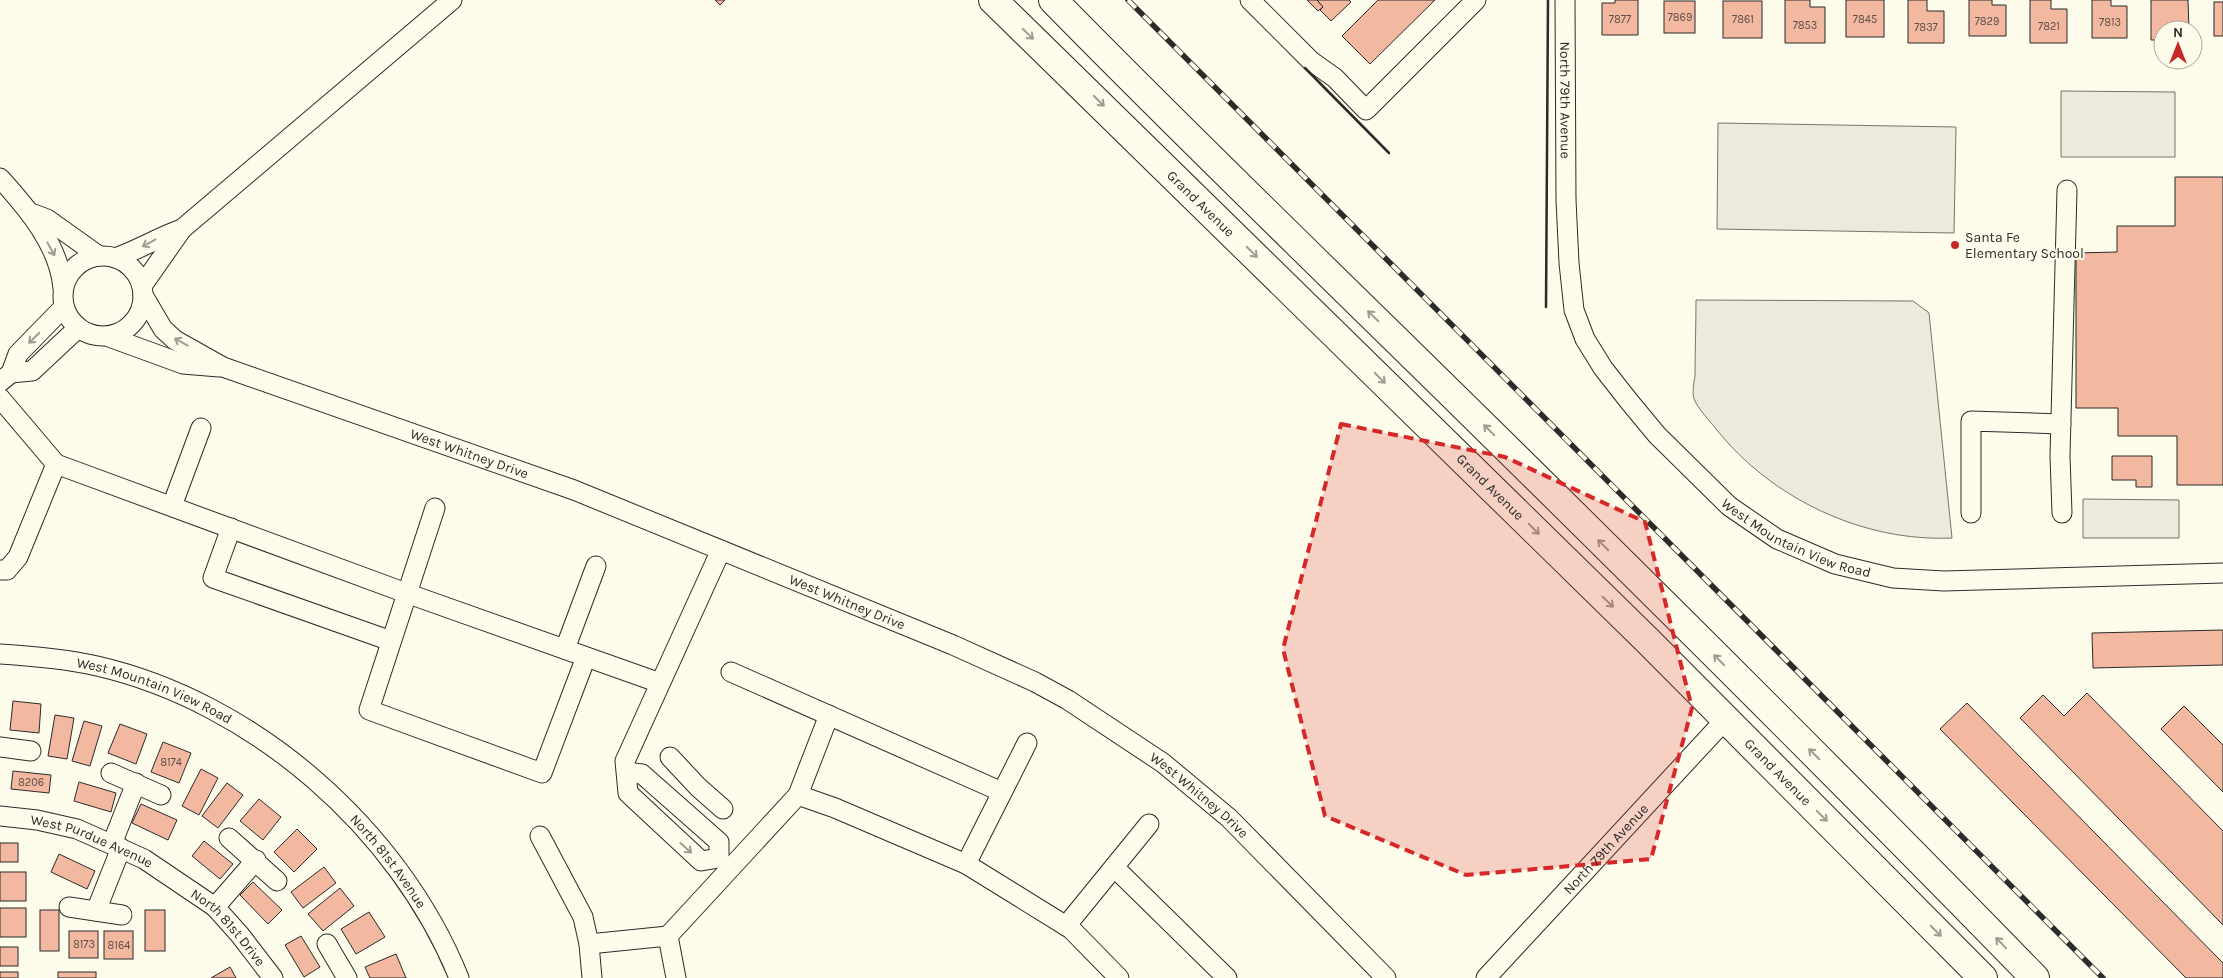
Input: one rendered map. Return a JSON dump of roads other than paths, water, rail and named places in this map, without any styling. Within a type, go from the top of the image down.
[{"type":"highway","name":"Grand Avenue","points":[[993,0],[1633,626],[1982,978]]},
{"type":"highway","points":[[1053,0],[1128,77],[1486,427],[1884,824],[2035,978]]},
{"type":"street","points":[[109,336],[120,333],[134,322],[142,306],[143,291],[182,229],[452,0]]},
{"type":"street","points":[[1250,0],[1311,61],[1335,78],[1366,110],[1476,0]]},
{"type":"street","name":"North 79th Avenue","points":[[1565,0],[1566,200]]},
{"type":"street","name":"West Whitney Drive","points":[[0,178],[31,213],[57,261],[61,270],[64,307]]},
{"type":"street","points":[[2062,513],[2061,424],[2067,190]]},
{"type":"street","name":"West Mountain View Road","points":[[1566,200],[1574,310],[1585,339],[1618,387],[1663,441],[1729,506],[1776,539],[1835,564],[1893,578],[1944,581],[2223,573]]},
{"type":"street","name":"West Whitney Drive","points":[[31,213],[47,219],[107,257],[127,264],[137,274],[153,315],[169,334],[223,367],[574,490],[996,664],[1068,700],[1132,740],[1193,786],[1229,818],[1386,978]]},
{"type":"street","points":[[63,288],[72,270],[80,263],[134,251],[160,237],[182,229]]},
{"type":"street","points":[[64,307],[66,314],[78,328],[32,371],[5,377],[18,354],[64,307]]},
{"type":"street","name":"West Whitney Drive","points":[[78,328],[96,336],[109,336],[183,364],[223,367]]},
{"type":"street","points":[[0,398],[56,464],[406,593],[660,683]]},
{"type":"street","points":[[1971,513],[1971,421],[2061,424]]},
{"type":"street","points":[[172,506],[201,428]]},
{"type":"street","points":[[0,570],[7,570],[18,557],[56,464]]},
{"type":"street","points":[[435,508],[406,593],[370,710],[542,773],[586,656]]},
{"type":"street","points":[[231,528],[213,578],[391,641]]},
{"type":"street","points":[[721,550],[625,761],[628,792],[701,861],[725,863]]},
{"type":"street","points":[[565,649],[596,566]]},
{"type":"street","name":"West Mountain View Road","points":[[0,654],[37,657],[98,666],[158,685],[194,700],[232,720],[294,764]]},
{"type":"street","points":[[731,672],[1002,792]]},
{"type":"street","points":[[589,944],[668,936],[725,863],[798,794],[829,715]]},
{"type":"street","name":"North 79th Avenue","points":[[1486,978],[1725,720]]},
{"type":"street","points":[[966,864],[1027,744]]},
{"type":"street","points":[[0,748],[31,752]]},
{"type":"street","points":[[670,757],[698,787],[723,809]]},
{"type":"street","name":"North 81st Avenue","points":[[294,764],[350,813],[380,846],[412,890],[436,928],[458,978]]},
{"type":"street","points":[[626,772],[642,774],[719,842],[725,863]]},
{"type":"street","points":[[111,773],[161,795]]},
{"type":"street","points":[[96,911],[136,783]]},
{"type":"street","points":[[660,824],[698,787]]},
{"type":"street","points":[[798,794],[966,864],[1066,926],[1115,977]]},
{"type":"street","name":"West Purdue Avenue","points":[[0,816],[37,820],[69,827],[144,859],[178,881]]},
{"type":"street","points":[[1066,926],[1149,824]]},
{"type":"street","points":[[540,836],[583,918],[589,944],[592,978]]},
{"type":"street","points":[[229,838],[256,860],[277,881]]},
{"type":"street","points":[[215,907],[256,860]]},
{"type":"street","points":[[1114,867],[1227,978]]},
{"type":"street","name":"North 81st Drive","points":[[178,881],[215,907],[259,957],[273,978]]},
{"type":"street","points":[[69,907],[122,915]]},
{"type":"street","points":[[668,936],[676,978]]},
{"type":"street","points":[[328,944],[340,976]]},
{"type":"railway","points":[[1128,0],[2103,978]]},
{"type":"place","name":"Santa Fe Elementary School","points":[[1955,245]]}]
